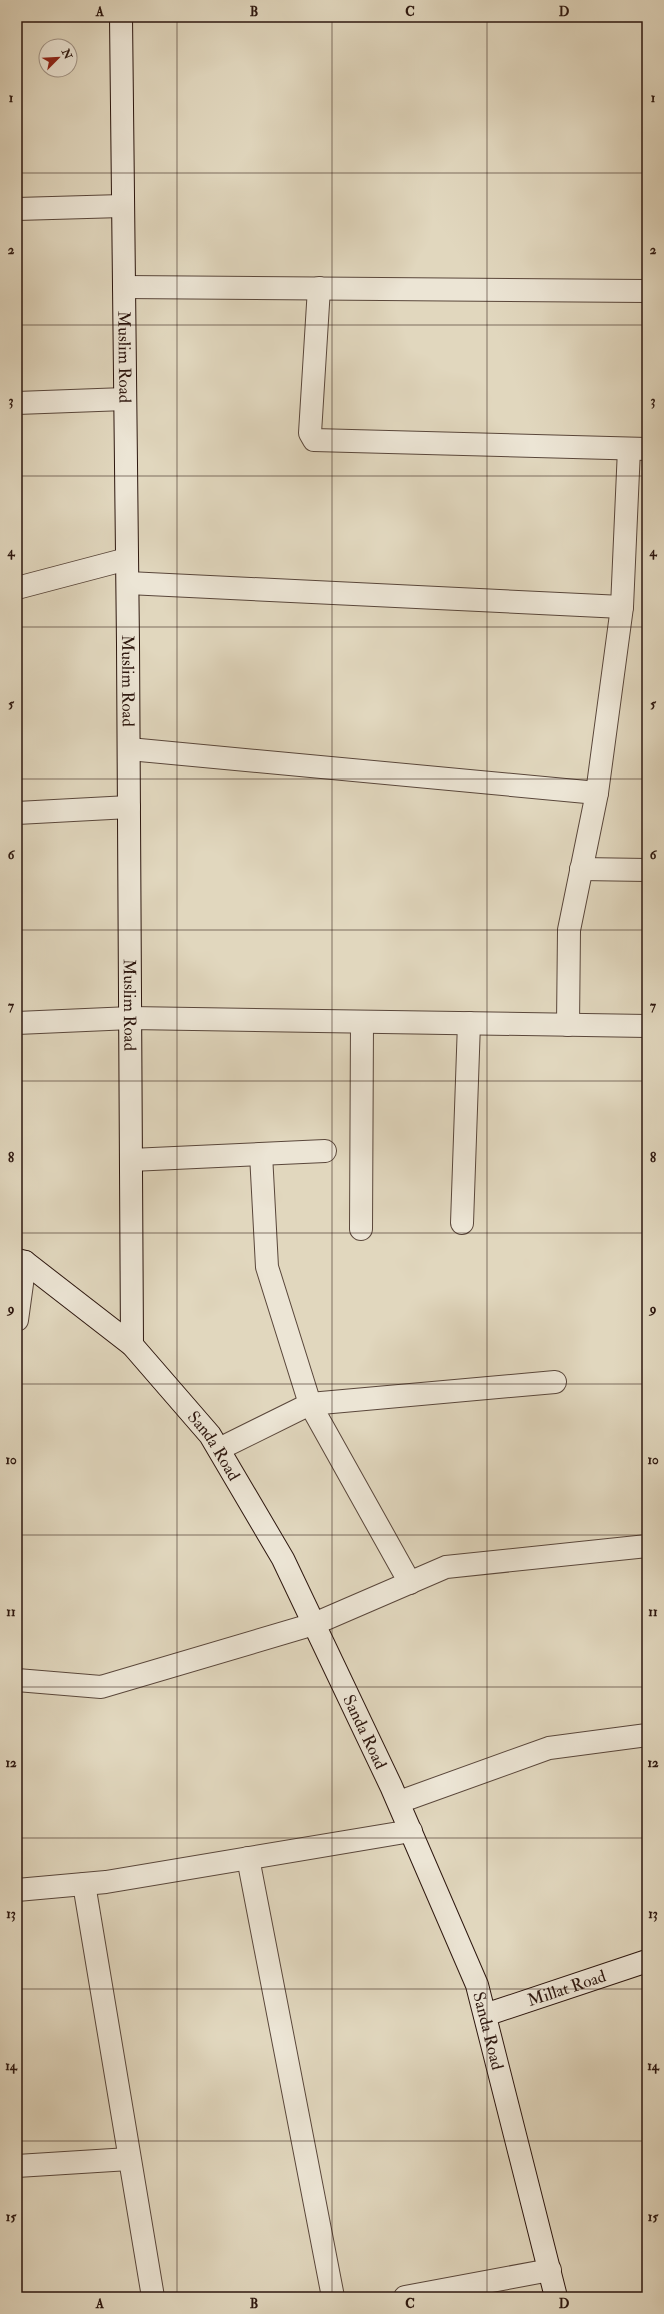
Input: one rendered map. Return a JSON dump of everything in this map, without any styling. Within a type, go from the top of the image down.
[{"type":"street","name":"Muslim Road","points":[[121,17],[122,206],[128,583],[132,1345]]},
{"type":"street","points":[[17,209],[122,206]]},
{"type":"street","points":[[124,287],[647,291]]},
{"type":"street","points":[[319,288],[310,434],[314,440],[638,449],[622,607],[597,793],[568,930],[568,1025]]},
{"type":"street","points":[[17,403],[125,399]]},
{"type":"street","points":[[17,588],[127,559]]},
{"type":"street","points":[[128,583],[622,607]]},
{"type":"street","points":[[129,749],[597,793]]},
{"type":"street","points":[[17,813],[129,807]]},
{"type":"street","points":[[581,869],[647,870]]},
{"type":"street","points":[[17,1023],[130,1018],[647,1026]]},
{"type":"street","points":[[361,1230],[362,1022]]},
{"type":"street","points":[[462,1223],[469,1023]]},
{"type":"street","points":[[131,1160],[324,1151]]},
{"type":"street","points":[[260,1154],[267,1267],[310,1404],[410,1583]]},
{"type":"street","points":[[17,1320],[21,1261]]},
{"type":"street","name":"Sanda Road","points":[[21,1261],[132,1345],[210,1435],[283,1559],[398,1802],[477,1985],[556,2297]]},
{"type":"street","points":[[219,1449],[310,1404],[555,1382]]},
{"type":"street","points":[[17,1680],[101,1687],[314,1624],[446,1567],[647,1546]]},
{"type":"street","points":[[398,1802],[549,1748],[647,1735]]},
{"type":"street","points":[[17,1890],[84,1884],[411,1831]]},
{"type":"street","points":[[248,1858],[333,2297]]},
{"type":"street","points":[[84,1884],[152,2297]]},
{"type":"street","name":"Millat Road","points":[[485,2015],[647,1961]]},
{"type":"street","points":[[17,2166],[130,2158]]},
{"type":"street","points":[[405,2297],[550,2270]]}]
